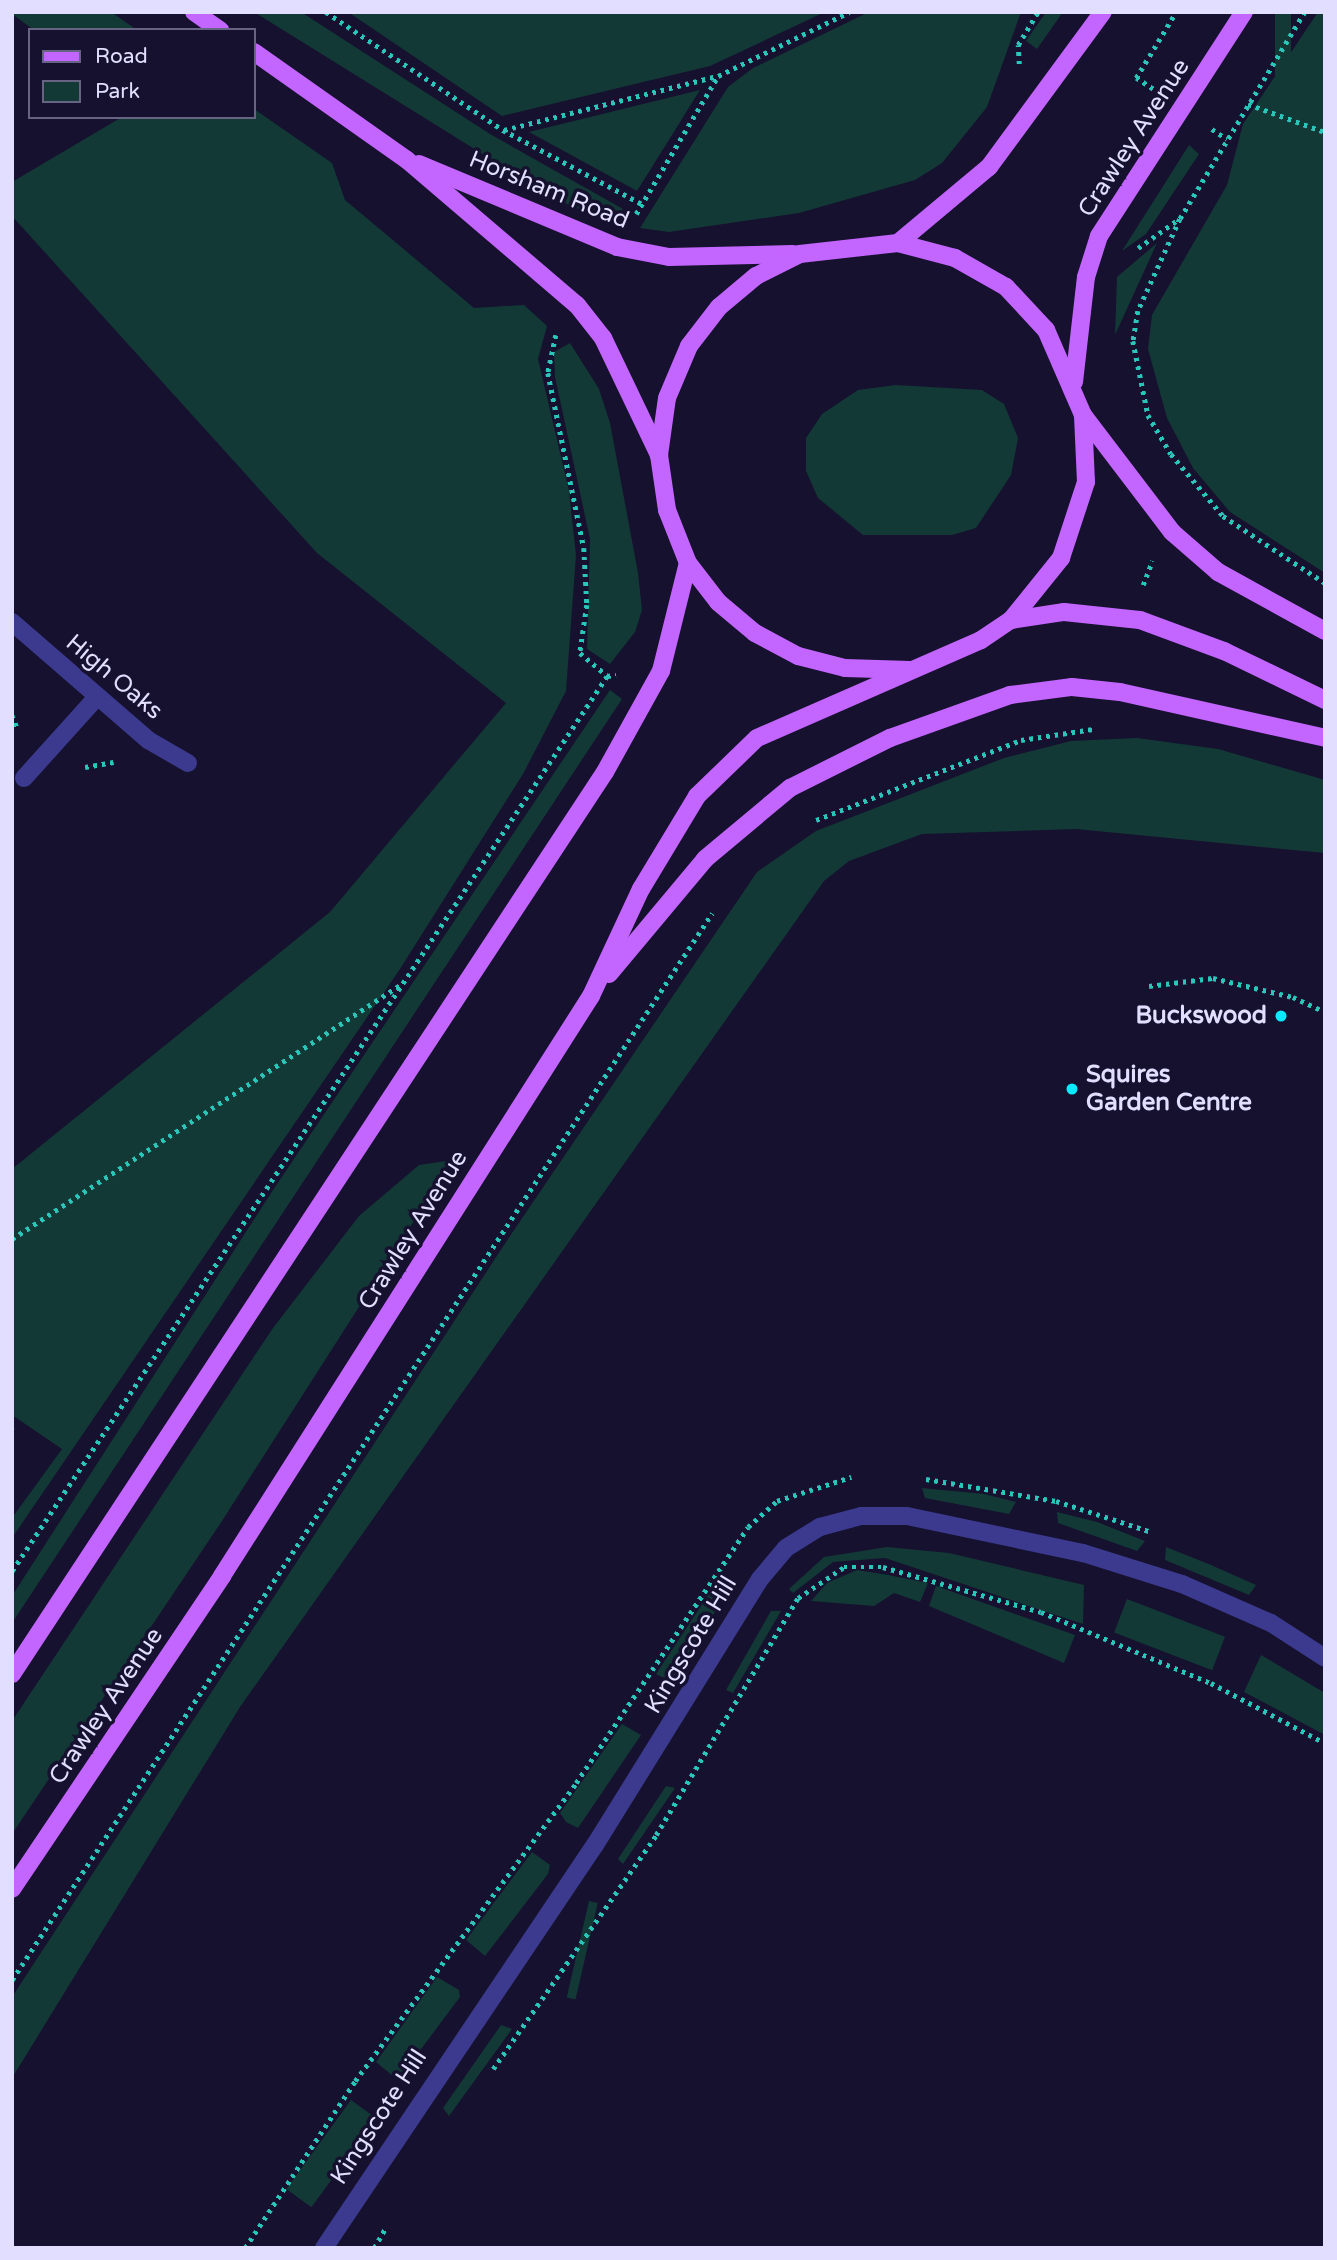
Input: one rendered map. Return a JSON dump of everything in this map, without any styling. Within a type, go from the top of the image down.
[{"type":"main road","points":[[194,12],[217,28]]},
{"type":"main road","points":[[898,243],[989,167],[1103,12]]},
{"type":"main road","name":"Crawley Avenue","points":[[1074,382],[1086,277],[1099,236],[1244,12]]},
{"type":"main road","name":"Horsham Road","points":[[256,53],[407,160],[577,305],[603,338],[659,455]]},
{"type":"main road","name":"Horsham Road","points":[[407,160],[617,247],[669,257],[800,254],[898,243]]},
{"type":"main road","points":[[898,243],[955,258],[1006,287],[1046,330],[1074,382],[1083,415],[1086,482],[1077,521],[1054,569],[1011,620]]},
{"type":"main road","points":[[800,254],[737,291],[689,346],[667,398],[659,455],[667,510],[688,563],[736,617],[798,656],[845,668],[910,670]]},
{"type":"main road","points":[[1083,415],[1172,532],[1218,572],[1325,631]]},
{"type":"main road","points":[[12,1674],[606,772],[661,671],[688,563]]},
{"type":"main road","points":[[1011,620],[1064,612],[1140,620],[1224,651],[1325,701]]},
{"type":"main road","name":"Crawley Avenue","points":[[12,1889],[222,1576],[591,996],[654,867],[723,765],[769,732],[981,640],[1011,620]]},
{"type":"main road","points":[[591,996],[705,859],[790,788],[890,738],[1010,695],[1072,687],[1119,692],[1325,738]]},
{"type":"street","name":"High Oaks","points":[[12,622],[148,740],[188,762]]},
{"type":"street","points":[[24,778],[97,697]]},
{"type":"street","name":"Kingscote Hill","points":[[324,2248],[595,1844],[760,1579],[786,1548],[820,1527],[860,1516],[907,1516],[1083,1552],[1182,1584],[1271,1623],[1325,1658]]},
{"type":"path","points":[[326,12],[503,130],[642,204]]},
{"type":"path","points":[[503,130],[718,76],[849,12]]},
{"type":"path","points":[[1306,12],[1180,219],[1139,311],[1133,341],[1148,415],[1223,516],[1325,583]]},
{"type":"path","points":[[635,217],[718,76]]},
{"type":"path","points":[[1248,104],[1325,132]]},
{"type":"path","points":[[12,1571],[607,676],[580,653],[587,605],[584,548],[548,373],[550,345]]},
{"type":"path","points":[[808,823],[1021,740],[1099,729]]},
{"type":"path","points":[[12,1980],[715,909]]},
{"type":"path","points":[[1149,986],[1213,978],[1293,997],[1325,1012]]},
{"type":"path","points":[[12,1239],[404,983]]},
{"type":"path","points":[[244,2248],[355,2081],[576,1783],[748,1527],[777,1501],[808,1486],[866,1476]]},
{"type":"path","points":[[920,1478],[1056,1502],[1165,1537]]},
{"type":"path","points":[[485,2081],[656,1835],[798,1598],[844,1567],[883,1567],[1041,1612],[1211,1683],[1325,1743]]},
{"type":"path","points":[[374,2248],[394,2215]]},
{"type":"green space","points":[[111,12],[134,28],[31,28],[12,14]]},
{"type":"green space","points":[[254,12],[301,12],[490,134],[623,209],[614,224],[555,199]]},
{"type":"green space","points":[[348,12],[825,12],[710,66],[502,116]]},
{"type":"green space","points":[[869,12],[1021,12],[987,107],[942,163],[915,180],[799,213],[669,232],[640,228],[728,87],[753,68]]},
{"type":"green space","points":[[1046,12],[1063,12],[1037,49],[1026,41]]},
{"type":"green space","points":[[1275,12],[1291,12],[1291,120],[1275,120]]},
{"type":"green space","points":[[1318,12],[1325,12],[1325,573],[1230,512],[1193,468],[1167,418],[1148,349],[1152,315],[1227,185],[1243,124]]},
{"type":"green space","points":[[700,90],[637,191],[529,132]]},
{"type":"green space","points":[[256,110],[332,163],[345,200],[474,308],[524,305],[547,326],[538,359],[569,491],[576,555],[566,691],[523,774],[400,969],[12,1538],[12,1518],[62,1449],[12,1415],[12,1169],[330,912],[506,703],[317,553],[12,216],[12,182],[119,119],[256,119]]},
{"type":"green space","points":[[1189,145],[1199,154],[1146,234],[1122,251]]},
{"type":"green space","points":[[1157,243],[1115,335],[1117,277]]},
{"type":"green space","points":[[570,343],[599,389],[610,423],[638,573],[642,610],[635,632],[610,664],[587,649],[590,539],[555,377],[554,352]]},
{"type":"green space","points":[[896,385],[982,390],[1004,404],[1018,438],[1011,475],[976,528],[952,535],[863,535],[818,498],[806,471],[806,438],[822,414],[858,390]]},
{"type":"green space","points":[[610,690],[622,699],[12,1623],[12,1596],[271,1193]]},
{"type":"green space","points":[[1137,738],[1218,749],[1325,780],[1325,853],[1076,829],[922,834],[849,861],[824,881],[240,1707],[12,2078],[12,1997],[508,1239],[757,872],[816,831],[1004,758],[1071,741]]},
{"type":"green space","points":[[453,1160],[222,1521],[12,1834],[12,1721],[273,1328],[359,1216],[419,1165]]},
{"type":"green space","points":[[922,1488],[984,1494],[1016,1502],[1009,1514],[925,1498]]},
{"type":"green space","points":[[1057,1512],[1097,1522],[1145,1541],[1137,1551],[1058,1523]]},
{"type":"green space","points":[[887,1547],[949,1553],[1084,1585],[1083,1624],[885,1558],[833,1562],[793,1593],[789,1589],[824,1557]]},
{"type":"green space","points":[[1166,1547],[1256,1585],[1249,1595],[1165,1560]]},
{"type":"green space","points":[[857,1570],[928,1583],[920,1602],[894,1593],[874,1606],[811,1601],[827,1583]]},
{"type":"green space","points":[[936,1586],[1075,1635],[1064,1663],[929,1606]]},
{"type":"green space","points":[[711,1591],[723,1598],[674,1683],[656,1674]]},
{"type":"green space","points":[[1127,1599],[1225,1637],[1212,1670],[1114,1633]]},
{"type":"green space","points":[[771,1611],[781,1611],[733,1693],[726,1690]]},
{"type":"green space","points":[[1261,1655],[1325,1693],[1325,1735],[1244,1692]]},
{"type":"green space","points":[[622,1724],[641,1735],[578,1828],[566,1822],[560,1813]]},
{"type":"green space","points":[[666,1786],[675,1788],[623,1864],[618,1859]]},
{"type":"green space","points":[[532,1852],[550,1865],[548,1874],[485,1956],[466,1940]]},
{"type":"green space","points":[[589,1901],[598,1903],[575,1999],[567,1997]]},
{"type":"green space","points":[[437,1977],[459,1990],[460,1997],[401,2076],[394,2077],[376,2062]]},
{"type":"green space","points":[[501,2025],[512,2029],[449,2116],[443,2108]]},
{"type":"green space","points":[[351,2100],[376,2118],[311,2207],[286,2189]]},
{"type":"place","name":"Buckswood","points":[[1281,1016]]},
{"type":"place","name":"Squires Garden Centre","points":[[1072,1089]]}]
